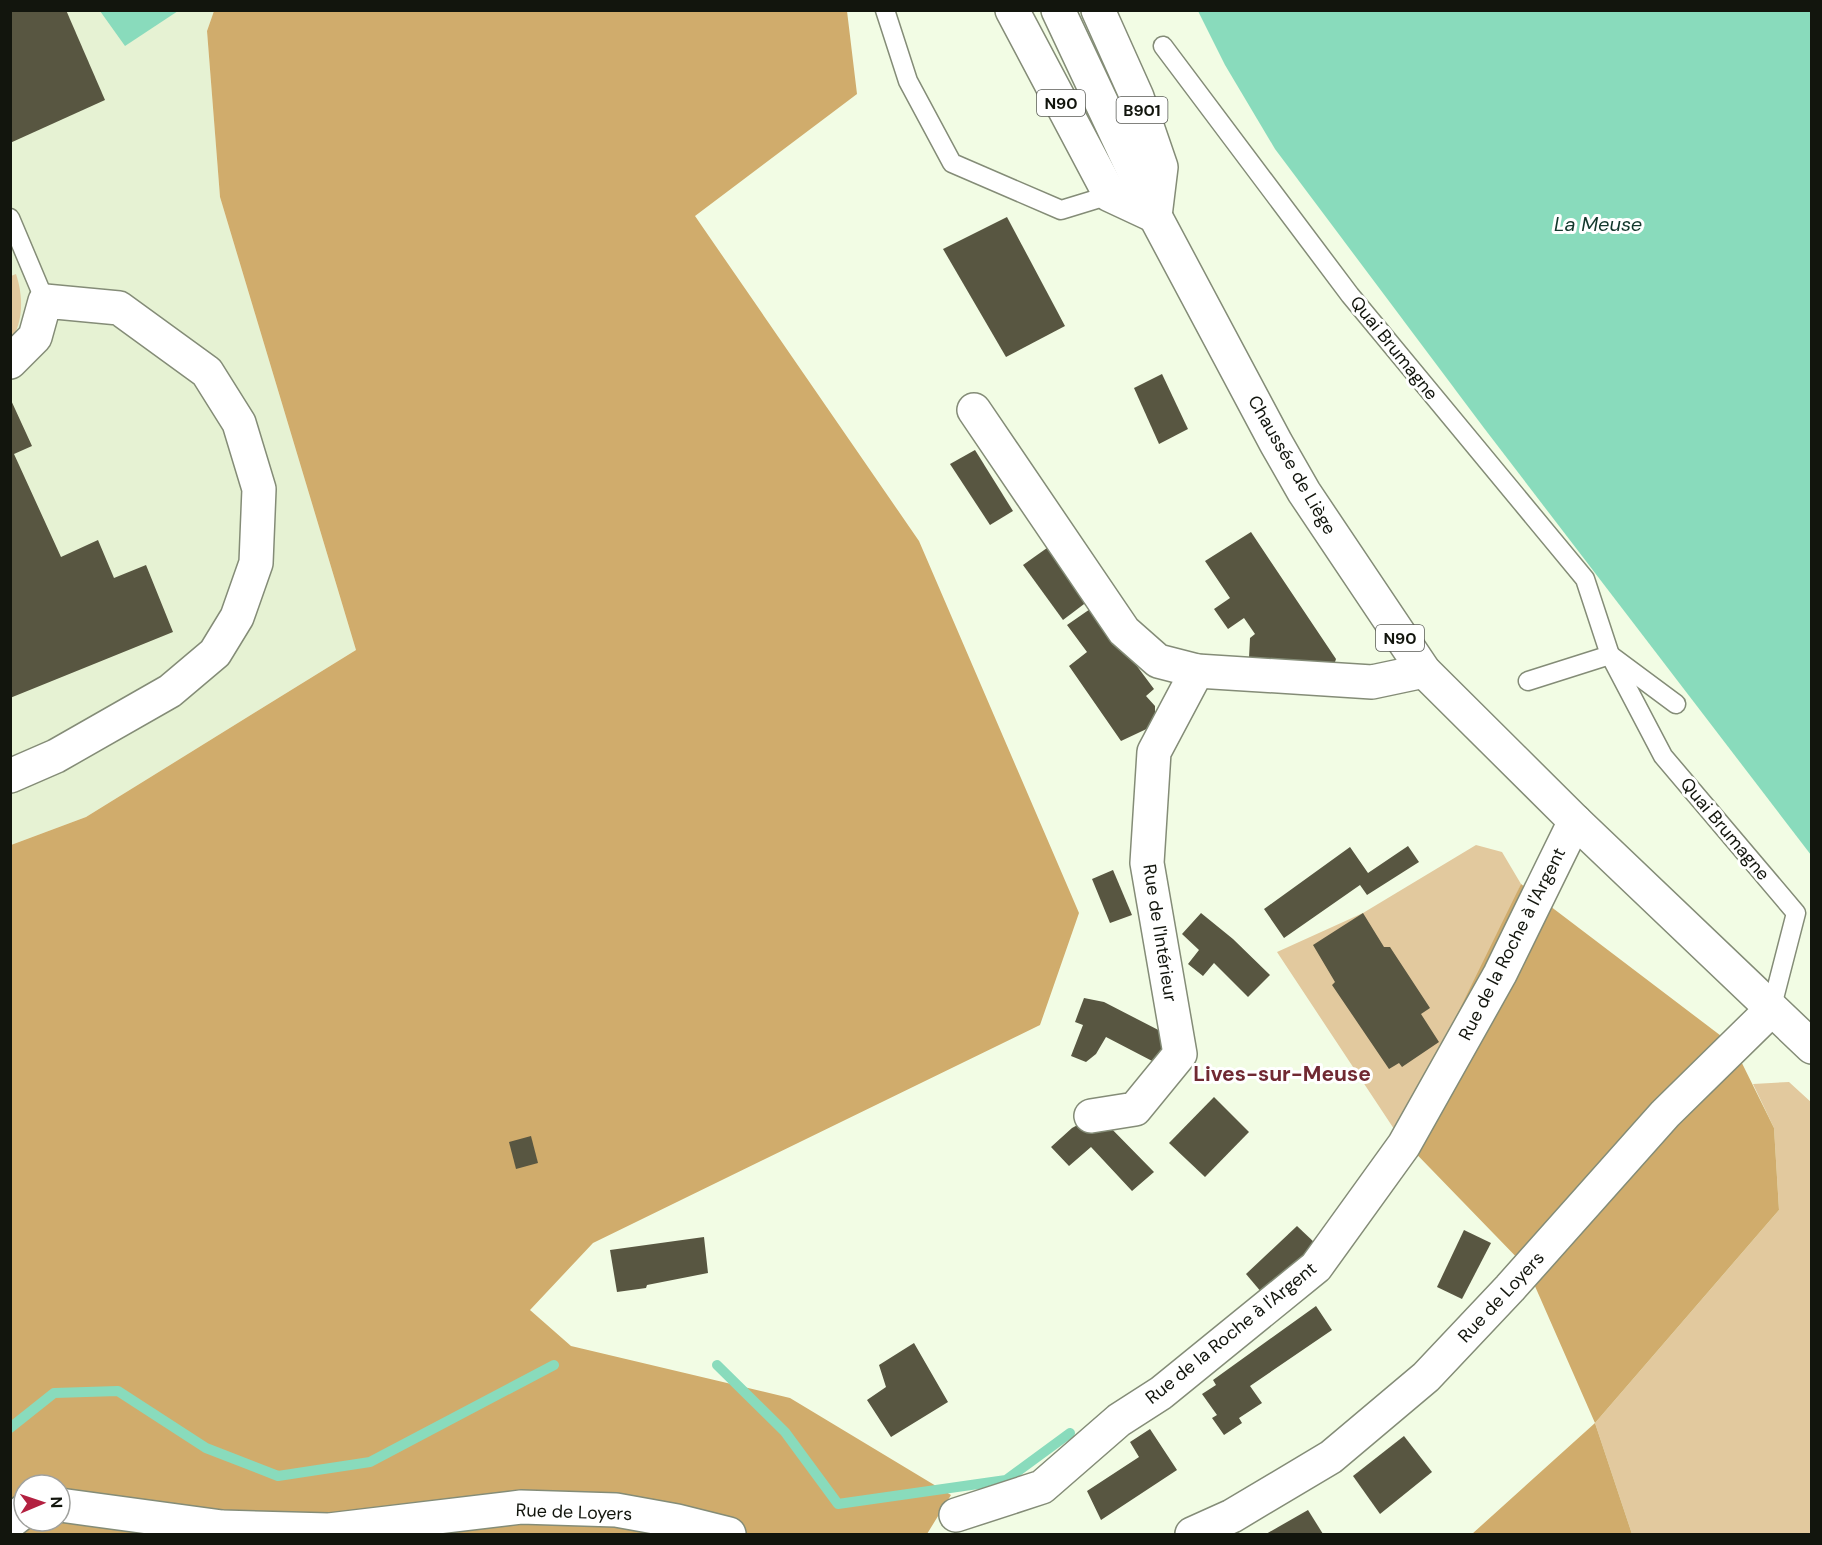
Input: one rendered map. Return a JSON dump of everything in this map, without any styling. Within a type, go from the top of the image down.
[{"type":"street","name":"N90","points":[[1012,10],[1110,195]]},
{"type":"street","name":"Chaussée de Liège","points":[[1058,10],[1155,216],[1299,483],[1424,671],[1771,1010]]},
{"type":"street","name":"B901","points":[[1098,10],[1137,98],[1161,167],[1155,216]]},
{"type":"street","points":[[1110,195],[1155,216]]},
{"type":"street","points":[[10,362],[35,337],[45,301],[119,308],[207,372],[239,423],[259,489],[256,563],[237,616],[215,653],[170,691],[56,756],[10,776]]},
{"type":"street","points":[[974,410],[1124,631],[1158,661],[1197,670],[1372,682],[1424,671]]},
{"type":"street","name":"Rue de l'Intérieur","points":[[1091,1116],[1135,1109],[1180,1054],[1147,863],[1154,752],[1197,670]]},
{"type":"street","name":"Rue de la Roche à l'Argent","points":[[956,1515],[1042,1487],[1119,1419],[1161,1393],[1316,1267],[1404,1145],[1500,974],[1575,821]]},
{"type":"street","name":"N90","points":[[1771,1010],[1812,1047]]},
{"type":"street","name":"Rue de Loyers","points":[[1191,1534],[1232,1516],[1330,1457],[1426,1377],[1510,1288],[1665,1114],[1771,1010]]},
{"type":"street","name":"Rue de Loyers","points":[[72,1507],[222,1527],[329,1530],[521,1507],[616,1510],[677,1521],[729,1534]]},
{"type":"lane","points":[[885,10],[908,81],[952,163],[1061,210],[1110,195]]},
{"type":"lane","name":"Quai Brumagne","points":[[1163,46],[1350,295],[1585,579],[1610,655],[1663,756],[1796,913],[1771,1010]]},
{"type":"lane","points":[[10,218],[45,301]]},
{"type":"lane","points":[[1528,681],[1610,655],[1676,704]]},
{"type":"shaded area","points":[[11,11],[214,11],[207,31],[220,197],[356,650],[86,817],[11,845]]},
{"type":"shaded area","points":[[214,11],[847,11],[857,94],[695,216],[919,541],[1079,913],[1040,1025],[593,1243],[530,1310],[571,1346],[790,1398],[951,1495],[927,1534],[11,1534],[11,845],[86,817],[356,650],[220,197],[207,31]]},
{"type":"shaded area","points":[[16,274],[21,308],[18,325],[11,340],[11,276]]},
{"type":"shaded area","points":[[1476,845],[1502,852],[1521,884],[1448,1059],[1398,1135],[1277,952],[1363,913]]},
{"type":"shaded area","points":[[1521,884],[1733,1045],[1774,1128],[1779,1210],[1595,1423],[1527,1268],[1398,1135]]},
{"type":"shaded area","points":[[1789,1082],[1812,1103],[1811,1534],[1632,1534],[1595,1423],[1779,1210],[1774,1128],[1753,1084]]},
{"type":"shaded area","points":[[1595,1423],[1632,1534],[1472,1534]]},
{"type":"water","points":[[100,11],[178,11],[125,46]]},
{"type":"water","name":"La Meuse","points":[[1198,11],[1811,11],[1811,855],[1484,428],[1275,149],[1225,65]]},
{"type":"building","points":[[10,10],[66,10],[105,100],[10,143]]},
{"type":"building","points":[[1007,217],[1065,326],[1006,357],[943,249]]},
{"type":"building","points":[[1162,374],[1188,429],[1159,444],[1134,388]]},
{"type":"building","points":[[10,398],[32,446],[14,454],[61,557],[98,540],[114,578],[146,565],[173,632],[10,698]]},
{"type":"building","points":[[975,450],[1013,511],[990,525],[950,464]]},
{"type":"building","points":[[1251,532],[1336,659],[1333,668],[1249,658],[1250,638],[1255,634],[1244,618],[1228,629],[1214,609],[1230,598],[1205,561]]},
{"type":"building","points":[[1054,543],[1092,598],[1063,620],[1023,565]]},
{"type":"building","points":[[1093,607],[1154,689],[1146,696],[1155,706],[1155,725],[1121,741],[1069,666],[1087,652],[1067,625]]},
{"type":"building","points":[[1408,846],[1419,862],[1367,895],[1360,885],[1284,938],[1264,909],[1350,847],[1368,873]]},
{"type":"building","points":[[1113,870],[1132,915],[1110,923],[1092,879]]},
{"type":"building","points":[[1201,913],[1233,939],[1270,975],[1248,997],[1214,963],[1203,976],[1188,964],[1199,950],[1182,934]]},
{"type":"building","points":[[1363,913],[1384,947],[1390,947],[1430,1008],[1421,1014],[1439,1042],[1402,1067],[1399,1063],[1389,1069],[1332,985],[1335,982],[1313,945]]},
{"type":"building","points":[[1084,998],[1104,1002],[1170,1036],[1156,1063],[1106,1037],[1096,1054],[1086,1062],[1071,1056],[1083,1025],[1075,1022]]},
{"type":"building","points":[[1214,1097],[1249,1132],[1205,1177],[1169,1143]]},
{"type":"building","points":[[1102,1119],[1154,1172],[1132,1191],[1091,1147],[1069,1166],[1051,1147],[1072,1128],[1087,1120]]},
{"type":"building","points":[[531,1136],[538,1163],[516,1169],[509,1142]]},
{"type":"building","points":[[1297,1226],[1316,1244],[1262,1293],[1246,1274]]},
{"type":"building","points":[[1464,1230],[1491,1243],[1462,1299],[1437,1287]]},
{"type":"building","points":[[704,1237],[708,1273],[647,1285],[646,1288],[617,1292],[610,1250]]},
{"type":"building","points":[[1316,1306],[1332,1330],[1250,1386],[1262,1403],[1239,1418],[1242,1423],[1224,1435],[1212,1418],[1217,1415],[1202,1394],[1216,1385],[1213,1380]]},
{"type":"building","points":[[914,1343],[948,1402],[891,1437],[867,1400],[886,1387],[879,1365]]},
{"type":"building","points":[[1150,1429],[1177,1470],[1101,1520],[1087,1491],[1139,1457],[1130,1442]]},
{"type":"building","points":[[1404,1436],[1432,1472],[1380,1514],[1353,1476]]},
{"type":"building","points":[[1308,1510],[1323,1534],[1266,1534]]},
{"type":"waterway","points":[[10,1428],[54,1393],[118,1391],[206,1448],[278,1476],[370,1462],[554,1365]]},
{"type":"waterway","points":[[717,1365],[785,1432],[838,1504],[1006,1480],[1070,1433]]},
{"type":"district","name":"Lives-sur-Meuse","points":[[1282,1074]]}]
